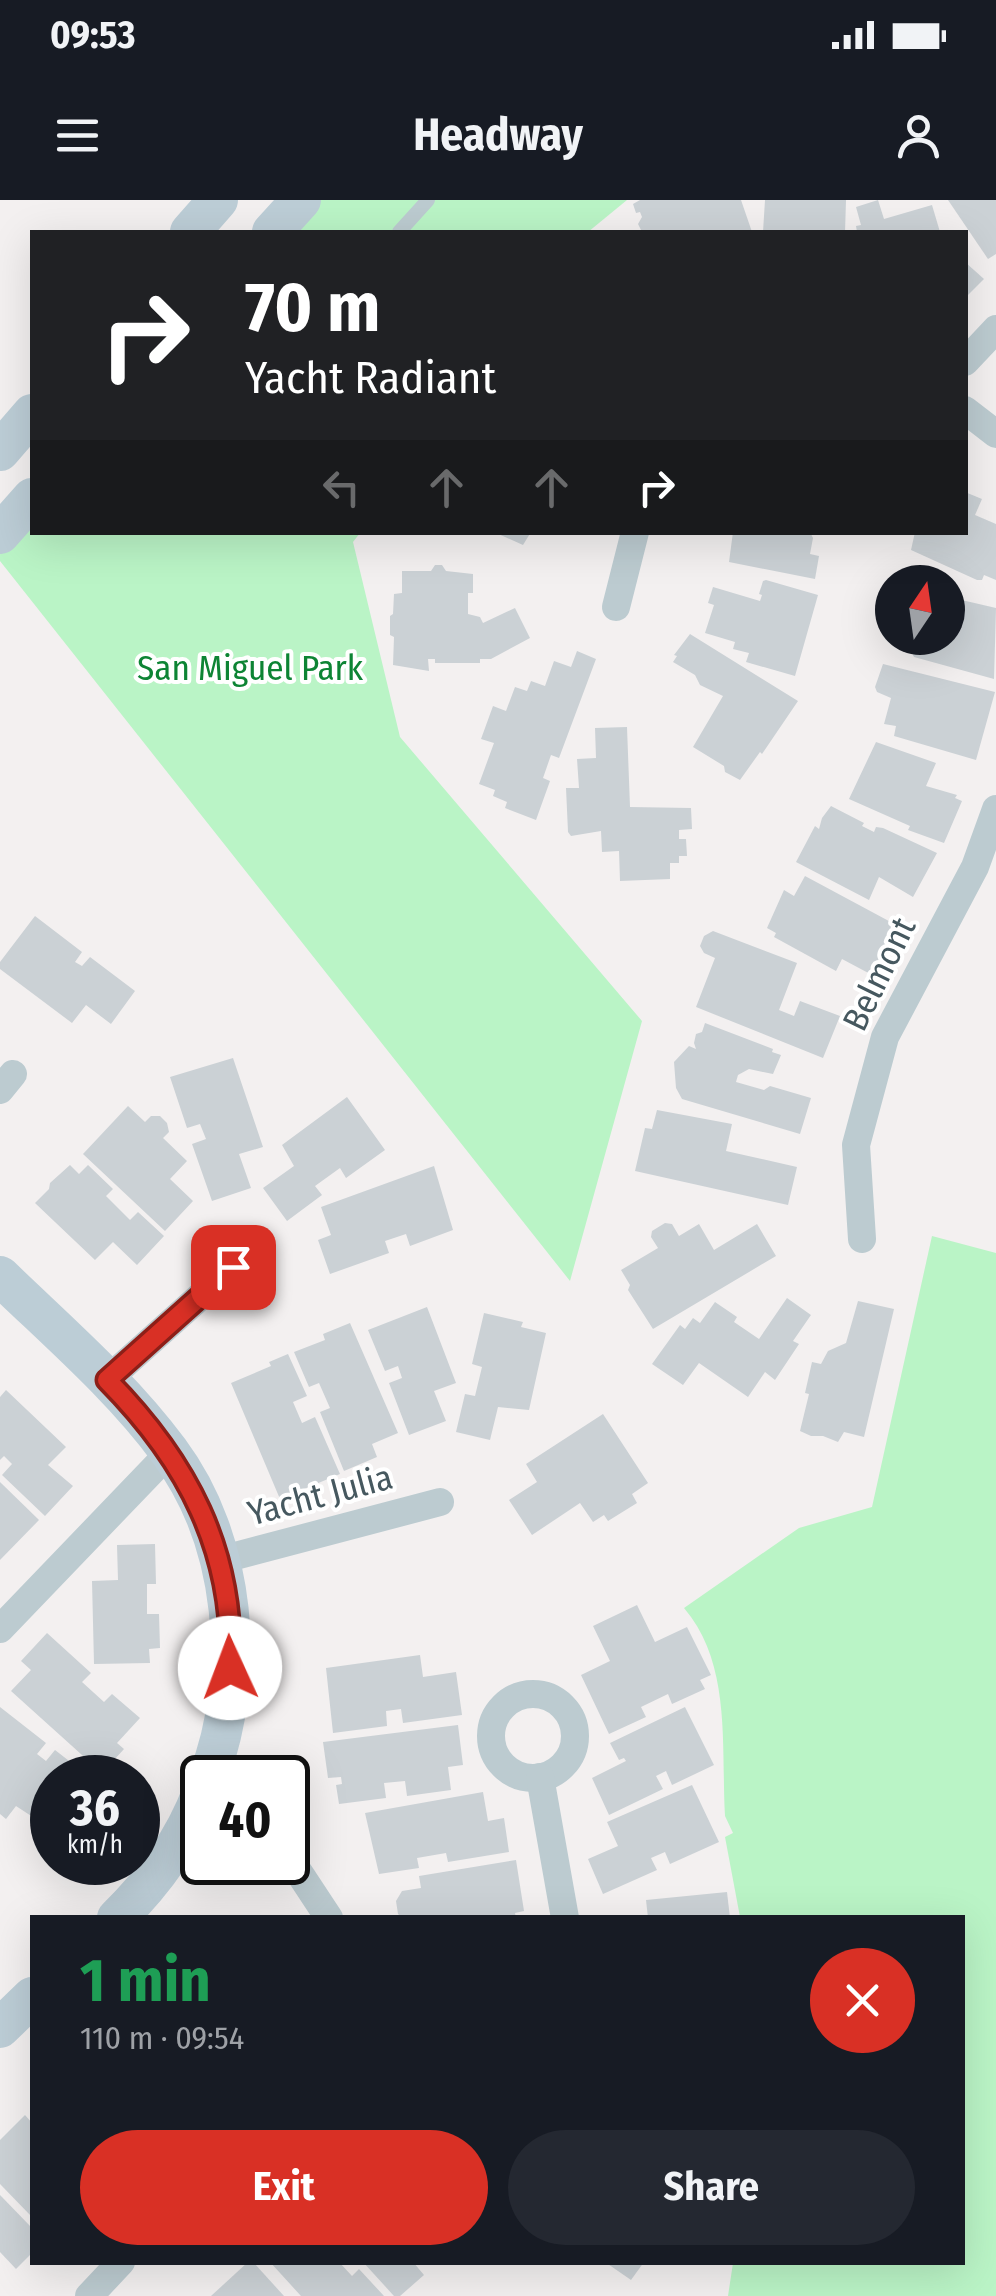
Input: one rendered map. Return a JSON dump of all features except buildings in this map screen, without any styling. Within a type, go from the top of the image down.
[{"type":"street","points":[[192,230],[218,200]]},
{"type":"street","points":[[274,230],[301,200]]},
{"type":"street","points":[[968,359],[996,329]]},
{"type":"street","points":[[968,412],[996,434]]},
{"type":"street","points":[[0,451],[30,416]]},
{"type":"street","points":[[0,534],[30,500]]},
{"type":"street","points":[[616,607],[634,535]]},
{"type":"street","name":"Belmont","points":[[862,1239],[856,1145],[885,1037],[975,868],[996,810]]},
{"type":"street","points":[[107,1380],[233,1267]]},
{"type":"street","points":[[1,1278],[107,1380],[170,1452],[191,1486],[220,1560],[232,1638],[229,1697],[217,1755]]},
{"type":"street","points":[[0,1629],[170,1452]]},
{"type":"street","name":"Yacht Julia","points":[[220,1560],[440,1502]]},
{"type":"street","points":[[540,1777],[564,1915]]},
{"type":"street","points":[[119,1915],[167,1860],[180,1837]]},
{"type":"street","points":[[309,1885],[327,1915]]},
{"type":"street","points":[[0,2028],[30,1999]]},
{"type":"street","points":[[89,2296],[118,2265]]},
{"type":"lane","points":[[401,230],[428,200]]},
{"type":"green space","points":[[313,200],[627,200],[590,230],[286,230]]},
{"type":"green space","name":"San Miguel Park","points":[[30,512],[30,535],[358,535],[353,542],[400,737],[642,1021],[570,1281],[0,561],[0,545]]},
{"type":"green space","points":[[932,1236],[996,1253],[996,2296],[728,2296],[733,2265],[965,2265],[965,1915],[740,1915],[725,1837],[733,1833],[725,1816],[717,1680],[699,1630],[684,1608],[799,1528],[872,1507]]},
{"type":"route","points":[[230,1668],[232,1638],[220,1560],[191,1486],[170,1452],[107,1380],[233,1267]]}]
